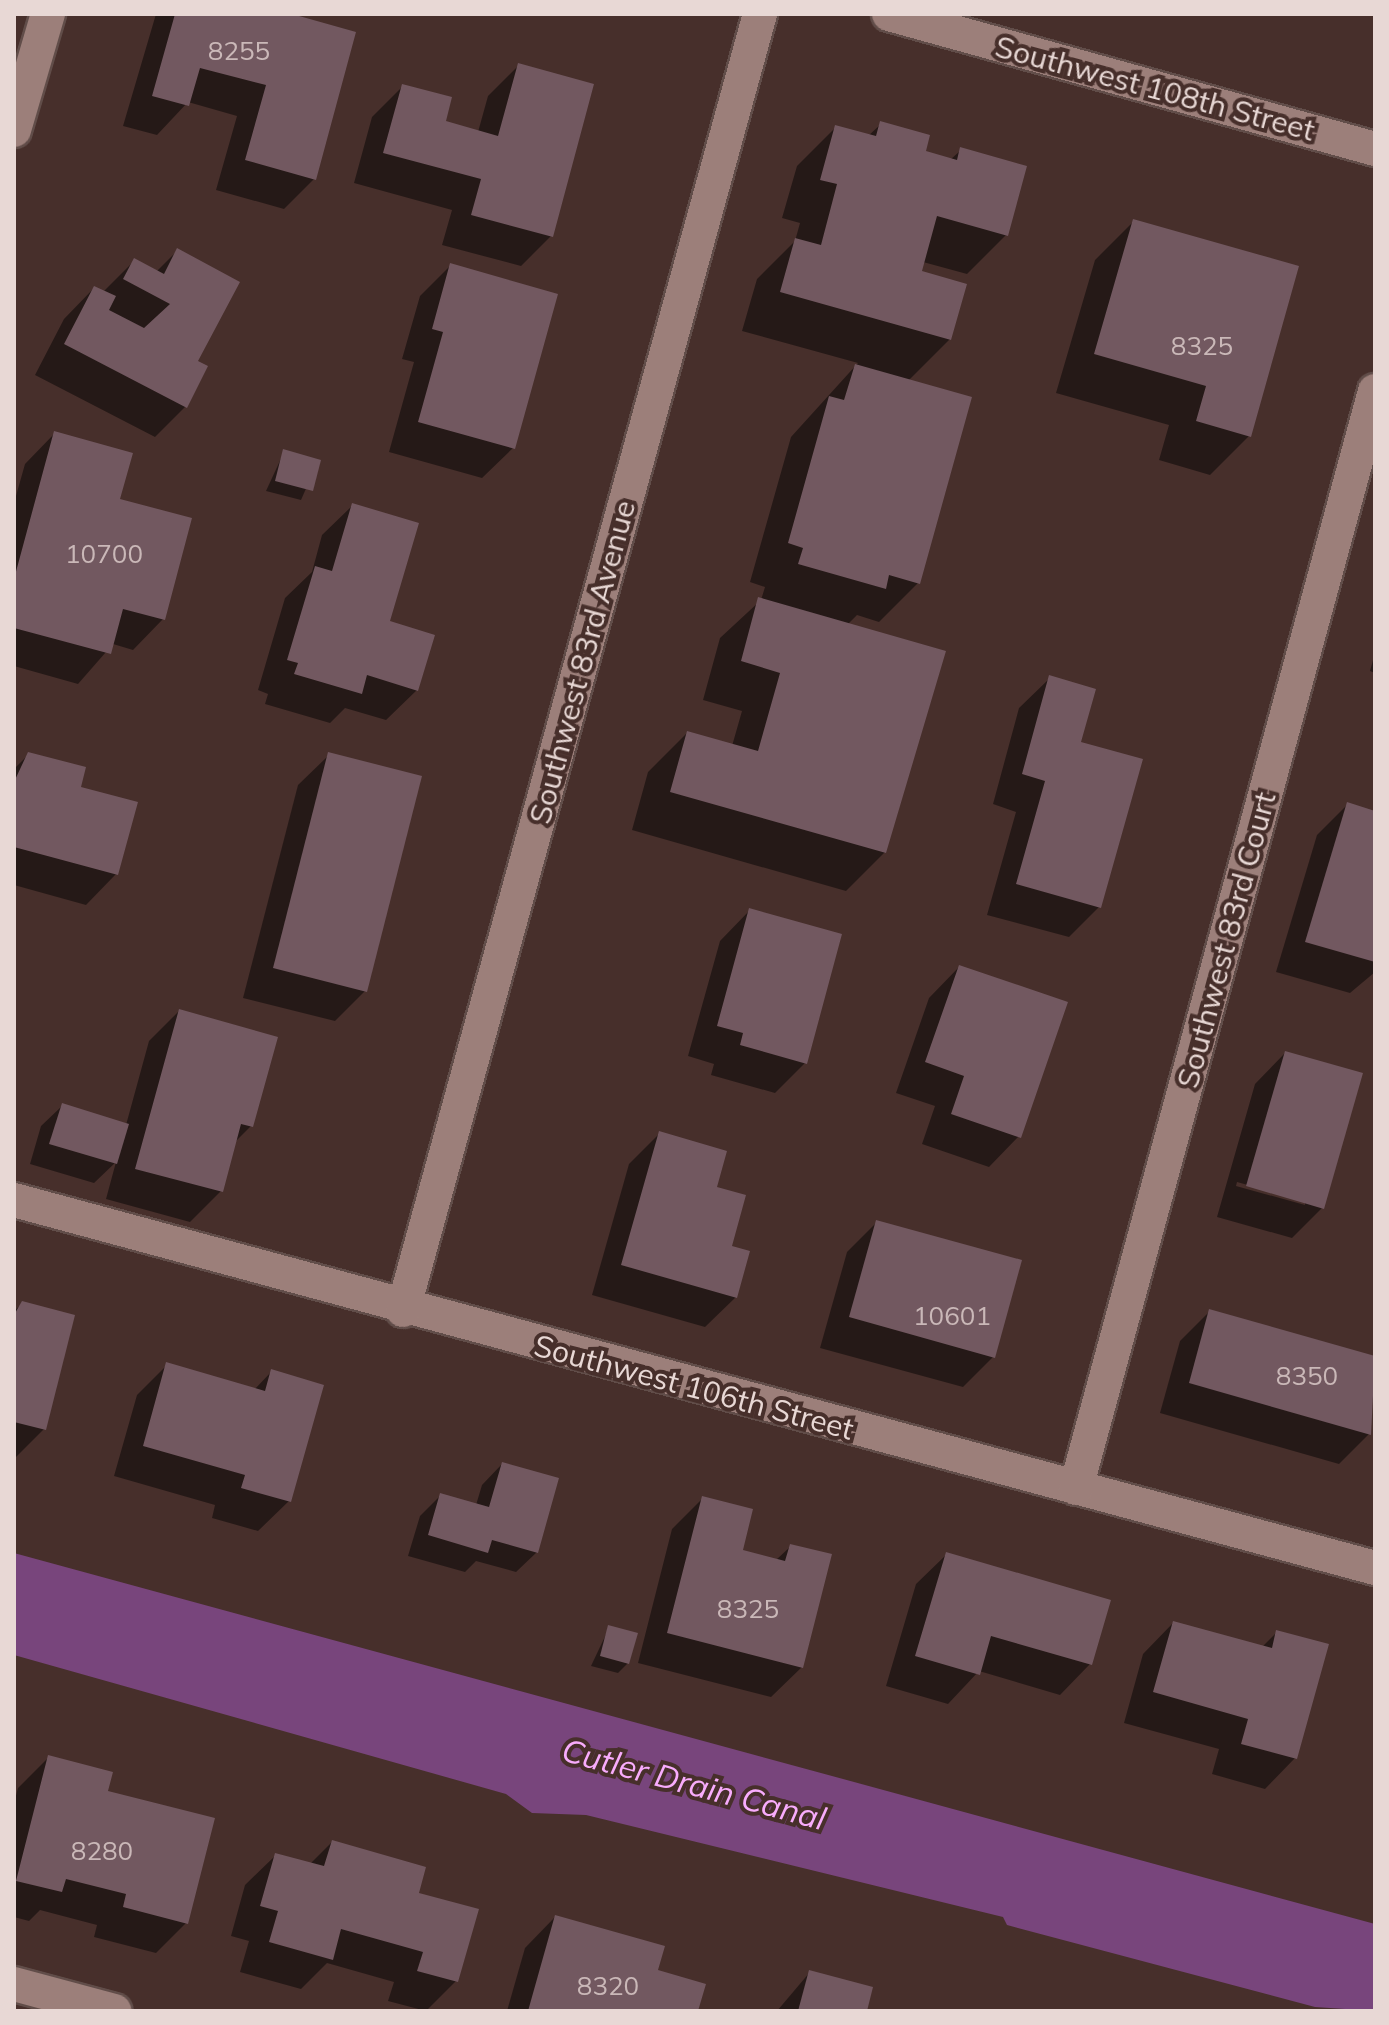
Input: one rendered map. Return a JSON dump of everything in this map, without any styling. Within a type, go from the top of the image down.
[{"type":"street","points":[[14,130],[48,14]]},
{"type":"street","name":"Southwest 83rd Avenue","points":[[403,1310],[760,14]]},
{"type":"street","name":"Southwest 108th Street","points":[[889,14],[1375,149]]},
{"type":"street","name":"Southwest 83rd Court","points":[[1076,1488],[1375,391]]},
{"type":"street","name":"Southwest 106th Street","points":[[14,1200],[403,1310],[1375,1568]]},
{"type":"street","points":[[14,1984],[114,2011]]},
{"type":"water","name":"Cutler Drain Canal","points":[[14,1553],[1375,1924],[1375,2011],[1315,2007],[1007,1925],[1003,1917],[586,1815],[532,1813],[506,1794],[14,1655]]},
{"type":"building","points":[[175,14],[292,14],[356,32],[316,180],[245,160],[266,85],[200,68],[189,106],[152,96]]},
{"type":"building","points":[[518,63],[594,84],[553,237],[471,215],[481,179],[383,153],[402,84],[452,97],[446,121],[498,136]]},
{"type":"building","points":[[880,121],[930,135],[926,151],[957,160],[960,147],[1027,166],[1008,236],[937,216],[922,271],[967,284],[951,340],[780,292],[795,238],[821,245],[837,184],[820,180],[835,125],[876,136]]},
{"type":"building","points":[[1133,219],[1299,266],[1251,437],[1196,421],[1206,386],[1094,354]]},
{"type":"building","points":[[177,248],[240,282],[198,361],[208,366],[187,408],[64,344],[94,286],[116,296],[109,310],[144,328],[170,304],[123,279],[134,258],[164,274]]},
{"type":"building","points":[[450,263],[558,294],[515,449],[418,422],[443,332],[432,329]]},
{"type":"building","points":[[855,364],[972,397],[920,584],[889,575],[886,589],[798,564],[803,548],[788,543],[829,396],[844,400]]},
{"type":"building","points":[[54,431],[133,453],[120,499],[192,518],[165,620],[123,609],[111,654],[14,628],[14,579]]},
{"type":"building","points":[[283,449],[321,460],[313,491],[275,481]]},
{"type":"building","points":[[352,503],[419,523],[390,621],[435,635],[418,691],[367,675],[362,694],[294,674],[298,663],[287,660],[315,566],[332,571]]},
{"type":"building","points":[[758,597],[946,651],[886,853],[670,792],[687,731],[758,751],[780,673],[741,661]]},
{"type":"building","points":[[1049,675],[1096,689],[1081,742],[1143,759],[1101,908],[1016,884],[1045,781],[1022,774]]},
{"type":"building","points":[[28,752],[86,767],[81,787],[138,802],[118,875],[14,847],[14,782]]},
{"type":"building","points":[[328,752],[422,776],[367,992],[273,968]]},
{"type":"building","points":[[1347,802],[1375,811],[1375,962],[1305,942]]},
{"type":"building","points":[[749,908],[842,934],[807,1064],[740,1045],[743,1033],[717,1026]]},
{"type":"building","points":[[959,965],[1068,1002],[1021,1138],[951,1114],[964,1076],[925,1062]]},
{"type":"building","points":[[179,1009],[278,1037],[253,1127],[241,1124],[223,1192],[135,1169]]},
{"type":"building","points":[[1285,1051],[1363,1073],[1324,1209],[1246,1186]]},
{"type":"building","points":[[62,1103],[129,1124],[117,1164],[49,1144]]},
{"type":"building","points":[[659,1131],[727,1151],[717,1187],[746,1195],[732,1246],[750,1251],[737,1298],[621,1265]]},
{"type":"building","points":[[876,1220],[1022,1260],[995,1358],[849,1317]]},
{"type":"building","points":[[22,1301],[75,1315],[46,1430],[14,1422],[14,1315]]},
{"type":"building","points":[[1209,1309],[1375,1356],[1371,1435],[1189,1383]]},
{"type":"building","points":[[166,1362],[265,1391],[271,1369],[324,1385],[291,1502],[241,1488],[245,1475],[143,1446]]},
{"type":"building","points":[[502,1462],[559,1478],[538,1553],[492,1540],[488,1553],[428,1535],[440,1493],[489,1507]]},
{"type":"building","points":[[702,1496],[753,1509],[743,1550],[785,1561],[790,1544],[832,1554],[803,1668],[667,1633]]},
{"type":"building","points":[[946,1552],[1111,1600],[1092,1665],[991,1636],[980,1675],[915,1656]]},
{"type":"building","points":[[1173,1621],[1272,1648],[1276,1630],[1329,1644],[1297,1759],[1241,1744],[1248,1719],[1153,1692]]},
{"type":"building","points":[[608,1625],[638,1633],[629,1664],[600,1656]]},
{"type":"building","points":[[48,1755],[113,1772],[108,1791],[215,1818],[188,1924],[123,1907],[126,1894],[66,1879],[62,1892],[16,1881]]},
{"type":"building","points":[[332,1840],[426,1867],[419,1893],[479,1909],[458,1982],[417,1971],[423,1952],[341,1929],[333,1960],[269,1942],[278,1911],[260,1906],[275,1853],[324,1866]]},
{"type":"building","points":[[555,1915],[665,1946],[658,1970],[706,1984],[698,2011],[528,2011]]},
{"type":"building","points":[[809,1970],[873,1987],[867,2011],[798,2011]]}]
